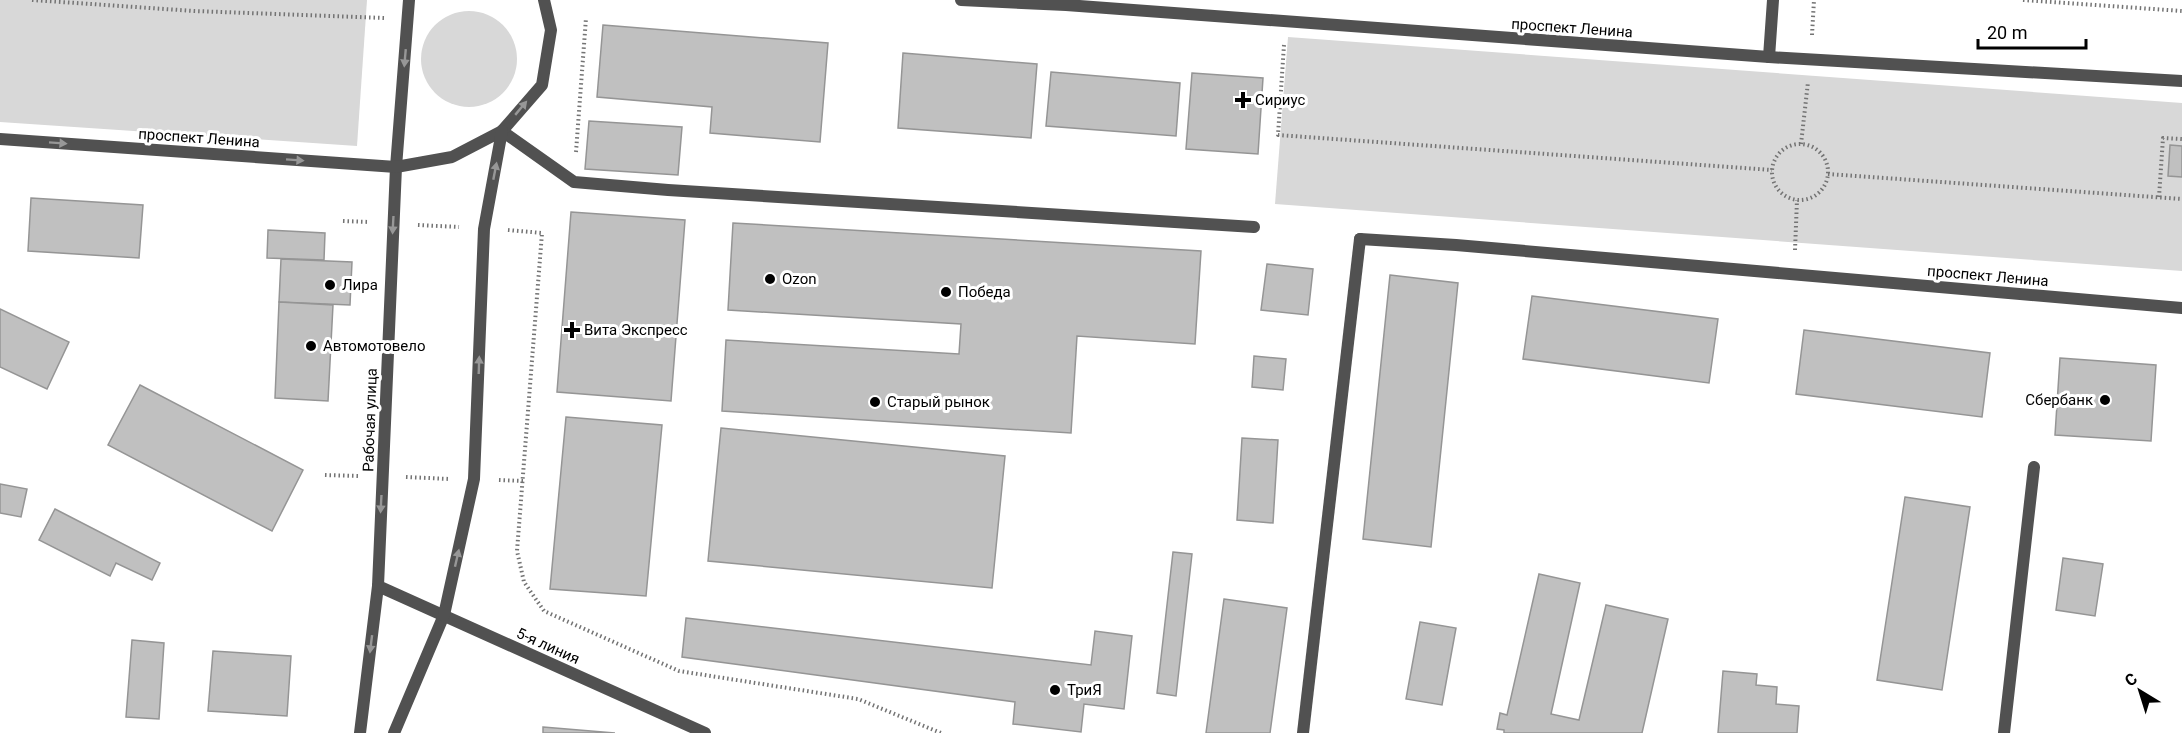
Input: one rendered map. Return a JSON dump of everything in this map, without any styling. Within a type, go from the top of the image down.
[{"type":"street","name":"Рабочая улица","points":[[360,733],[378,586],[396,166],[409,0]]},
{"type":"street","points":[[394,733],[444,615],[474,479],[484,229],[502,131],[542,84],[551,30],[544,0]]},
{"type":"street","name":"проспект Ленина","points":[[961,0],[1067,3],[1769,57],[2182,81]]},
{"type":"street","points":[[1769,57],[1773,0]]},
{"type":"street","points":[[502,131],[574,182],[1254,228]]},
{"type":"street","name":"проспект Ленина","points":[[0,139],[396,166],[453,157],[502,131]]},
{"type":"street","name":"проспект Ленина","points":[[1303,733],[1360,239],[1456,245],[2182,308]]},
{"type":"street","points":[[2004,733],[2034,467]]},
{"type":"street","name":"5-я линия","points":[[378,586],[705,733]]},
{"type":"path","points":[[32,0],[194,11],[409,19]]},
{"type":"path","points":[[2023,0],[2182,11]]},
{"type":"path","points":[[574,182],[586,18]]},
{"type":"path","points":[[1286,21],[1278,135],[1772,170]]},
{"type":"path","points":[[2159,197],[2163,138],[2182,139]]},
{"type":"path","points":[[1801,144],[1821,153],[1828,174],[1825,185],[1818,193],[1797,200],[1787,197],[1778,190],[1773,181],[1772,170],[1774,159],[1781,151],[1791,145],[1801,144]]},
{"type":"path","points":[[1828,174],[2182,199]]},
{"type":"path","points":[[1794,274],[1797,200]]},
{"type":"path","points":[[343,221],[543,233],[517,551],[524,582],[544,611],[679,671],[858,699],[942,733]]},
{"type":"path","points":[[325,475],[523,481]]},
{"type":"shaded area","points":[[0,0],[367,0],[357,146],[0,122]]},
{"type":"shaded area","points":[[469,11],[487,15],[503,25],[513,41],[517,59],[513,77],[503,93],[487,103],[469,107],[451,103],[435,93],[425,77],[421,59],[425,41],[435,25],[451,15]]},
{"type":"shaded area","points":[[1288,37],[2182,103],[2182,271],[1275,204]]},
{"type":"building","points":[[603,25],[828,43],[820,142],[710,133],[712,107],[597,97]]},
{"type":"building","points":[[903,53],[1037,64],[1031,138],[898,128]]},
{"type":"building","points":[[1051,72],[1180,83],[1176,136],[1046,126]]},
{"type":"building","points":[[1192,73],[1263,78],[1258,154],[1186,149]]},
{"type":"building","points":[[589,121],[682,127],[678,175],[585,169]]},
{"type":"building","points":[[2170,145],[2182,146],[2182,177],[2168,176]]},
{"type":"building","points":[[31,198],[143,205],[139,258],[28,251]]},
{"type":"building","points":[[571,212],[685,220],[671,401],[557,392]]},
{"type":"building","points":[[733,223],[1201,251],[1195,344],[1077,336],[1071,433],[722,411],[726,340],[959,354],[961,324],[728,310]]},
{"type":"building","points":[[268,230],[325,233],[324,260],[267,258]]},
{"type":"building","points":[[281,259],[352,262],[350,305],[279,302]]},
{"type":"building","points":[[1267,264],[1313,269],[1308,315],[1261,310]]},
{"type":"building","points":[[1390,275],[1458,283],[1431,547],[1363,539]]},
{"type":"building","points":[[1532,296],[1718,319],[1709,383],[1523,359]]},
{"type":"building","points":[[279,302],[333,305],[328,401],[275,398]]},
{"type":"building","points":[[0,309],[69,342],[47,389],[0,367]]},
{"type":"building","points":[[1804,330],[1990,353],[1982,417],[1796,394]]},
{"type":"building","points":[[1254,356],[1286,359],[1283,390],[1252,387]]},
{"type":"building","name":"Сбербанк","points":[[2060,358],[2156,365],[2151,441],[2055,435]]},
{"type":"building","points":[[140,385],[303,470],[272,531],[108,445]]},
{"type":"building","points":[[566,417],[662,425],[646,596],[550,589]]},
{"type":"building","points":[[721,428],[1005,456],[992,588],[708,561]]},
{"type":"building","points":[[1242,438],[1278,440],[1273,523],[1237,520]]},
{"type":"building","points":[[0,484],[27,489],[21,517],[0,513]]},
{"type":"building","points":[[1905,497],[1970,507],[1942,690],[1877,680]]},
{"type":"building","points":[[55,509],[160,563],[152,580],[116,563],[110,576],[39,540]]},
{"type":"building","points":[[1173,552],[1192,554],[1176,696],[1157,693]]},
{"type":"building","points":[[2063,558],[2103,564],[2095,616],[2056,610]]},
{"type":"building","points":[[1539,574],[1580,583],[1551,714],[1579,720],[1606,605],[1668,619],[1642,733],[1504,733],[1504,730],[1497,729],[1500,713],[1507,715]]},
{"type":"building","points":[[1224,599],[1287,608],[1270,733],[1206,733]]},
{"type":"building","points":[[686,618],[1091,665],[1095,631],[1132,636],[1124,709],[1084,704],[1081,732],[1013,724],[1015,702],[682,657]]},
{"type":"building","points":[[1420,622],[1456,628],[1442,705],[1406,699]]},
{"type":"building","points":[[132,640],[164,643],[159,719],[126,717]]},
{"type":"building","points":[[213,651],[291,656],[287,716],[208,711]]},
{"type":"building","points":[[1723,671],[1757,674],[1756,685],[1777,687],[1776,704],[1799,706],[1797,733],[1718,733]]},
{"type":"building","points":[[543,727],[615,733],[543,733]]},
{"type":"place","name":"Сириус","points":[[1243,100]]},
{"type":"place","name":"Ozon","points":[[770,279]]},
{"type":"place","name":"Лира","points":[[330,285]]},
{"type":"place","name":"Победа","points":[[946,292]]},
{"type":"place","name":"Вита Экспресс","points":[[572,330]]},
{"type":"place","name":"Автомотовело","points":[[311,346]]},
{"type":"place","name":"Сбербанк","points":[[2105,400]]},
{"type":"place","name":"Старый рынок","points":[[875,402]]},
{"type":"place","name":"ТриЯ","points":[[1055,690]]}]
